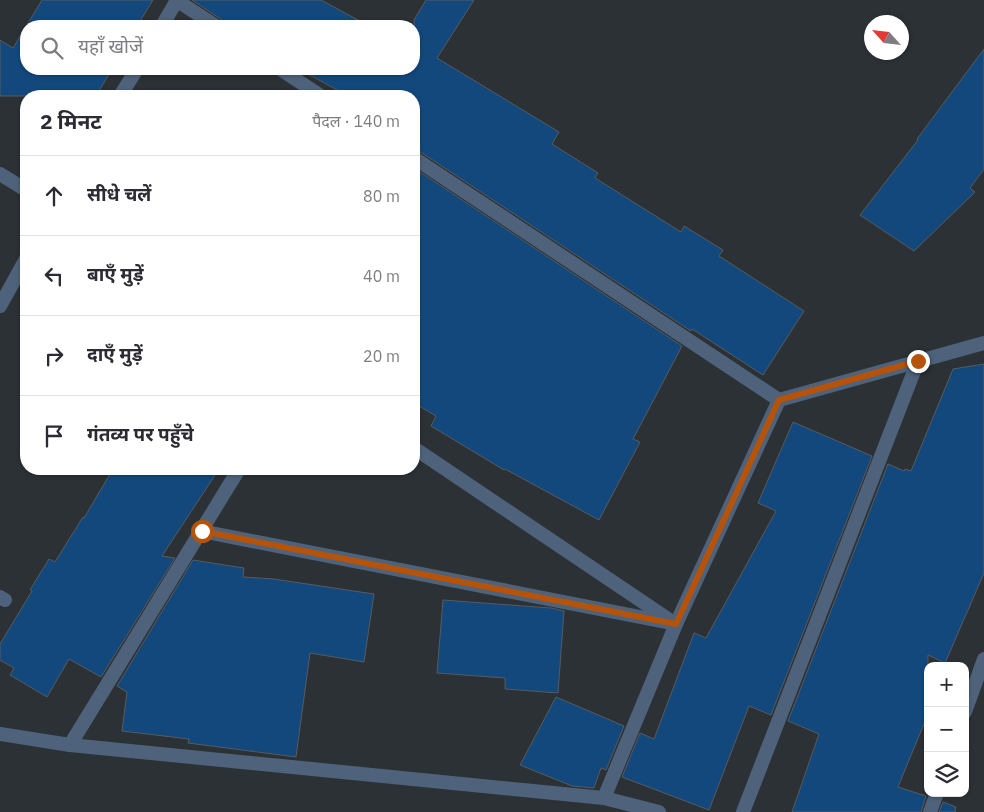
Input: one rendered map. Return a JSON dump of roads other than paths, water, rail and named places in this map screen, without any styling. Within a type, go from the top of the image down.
[{"type":"street","points":[[165,20],[177,0],[207,20]]},
{"type":"street","points":[[124,90],[133,75]]},
{"type":"street","points":[[289,75],[312,90]]},
{"type":"street","points":[[420,162],[779,400],[984,343]]},
{"type":"street","points":[[0,174],[20,186]]},
{"type":"street","points":[[0,306],[20,270]]},
{"type":"street","points":[[743,812],[918,361]]},
{"type":"street","points":[[604,798],[676,624],[779,400]]},
{"type":"street","points":[[420,452],[676,624]]},
{"type":"street","points":[[70,745],[235,475]]},
{"type":"street","points":[[202,531],[676,624]]},
{"type":"street","points":[[967,707],[984,659]]},
{"type":"street","points":[[0,734],[70,745],[604,798],[659,812]]},
{"type":"street","points":[[930,812],[936,797]]}]
